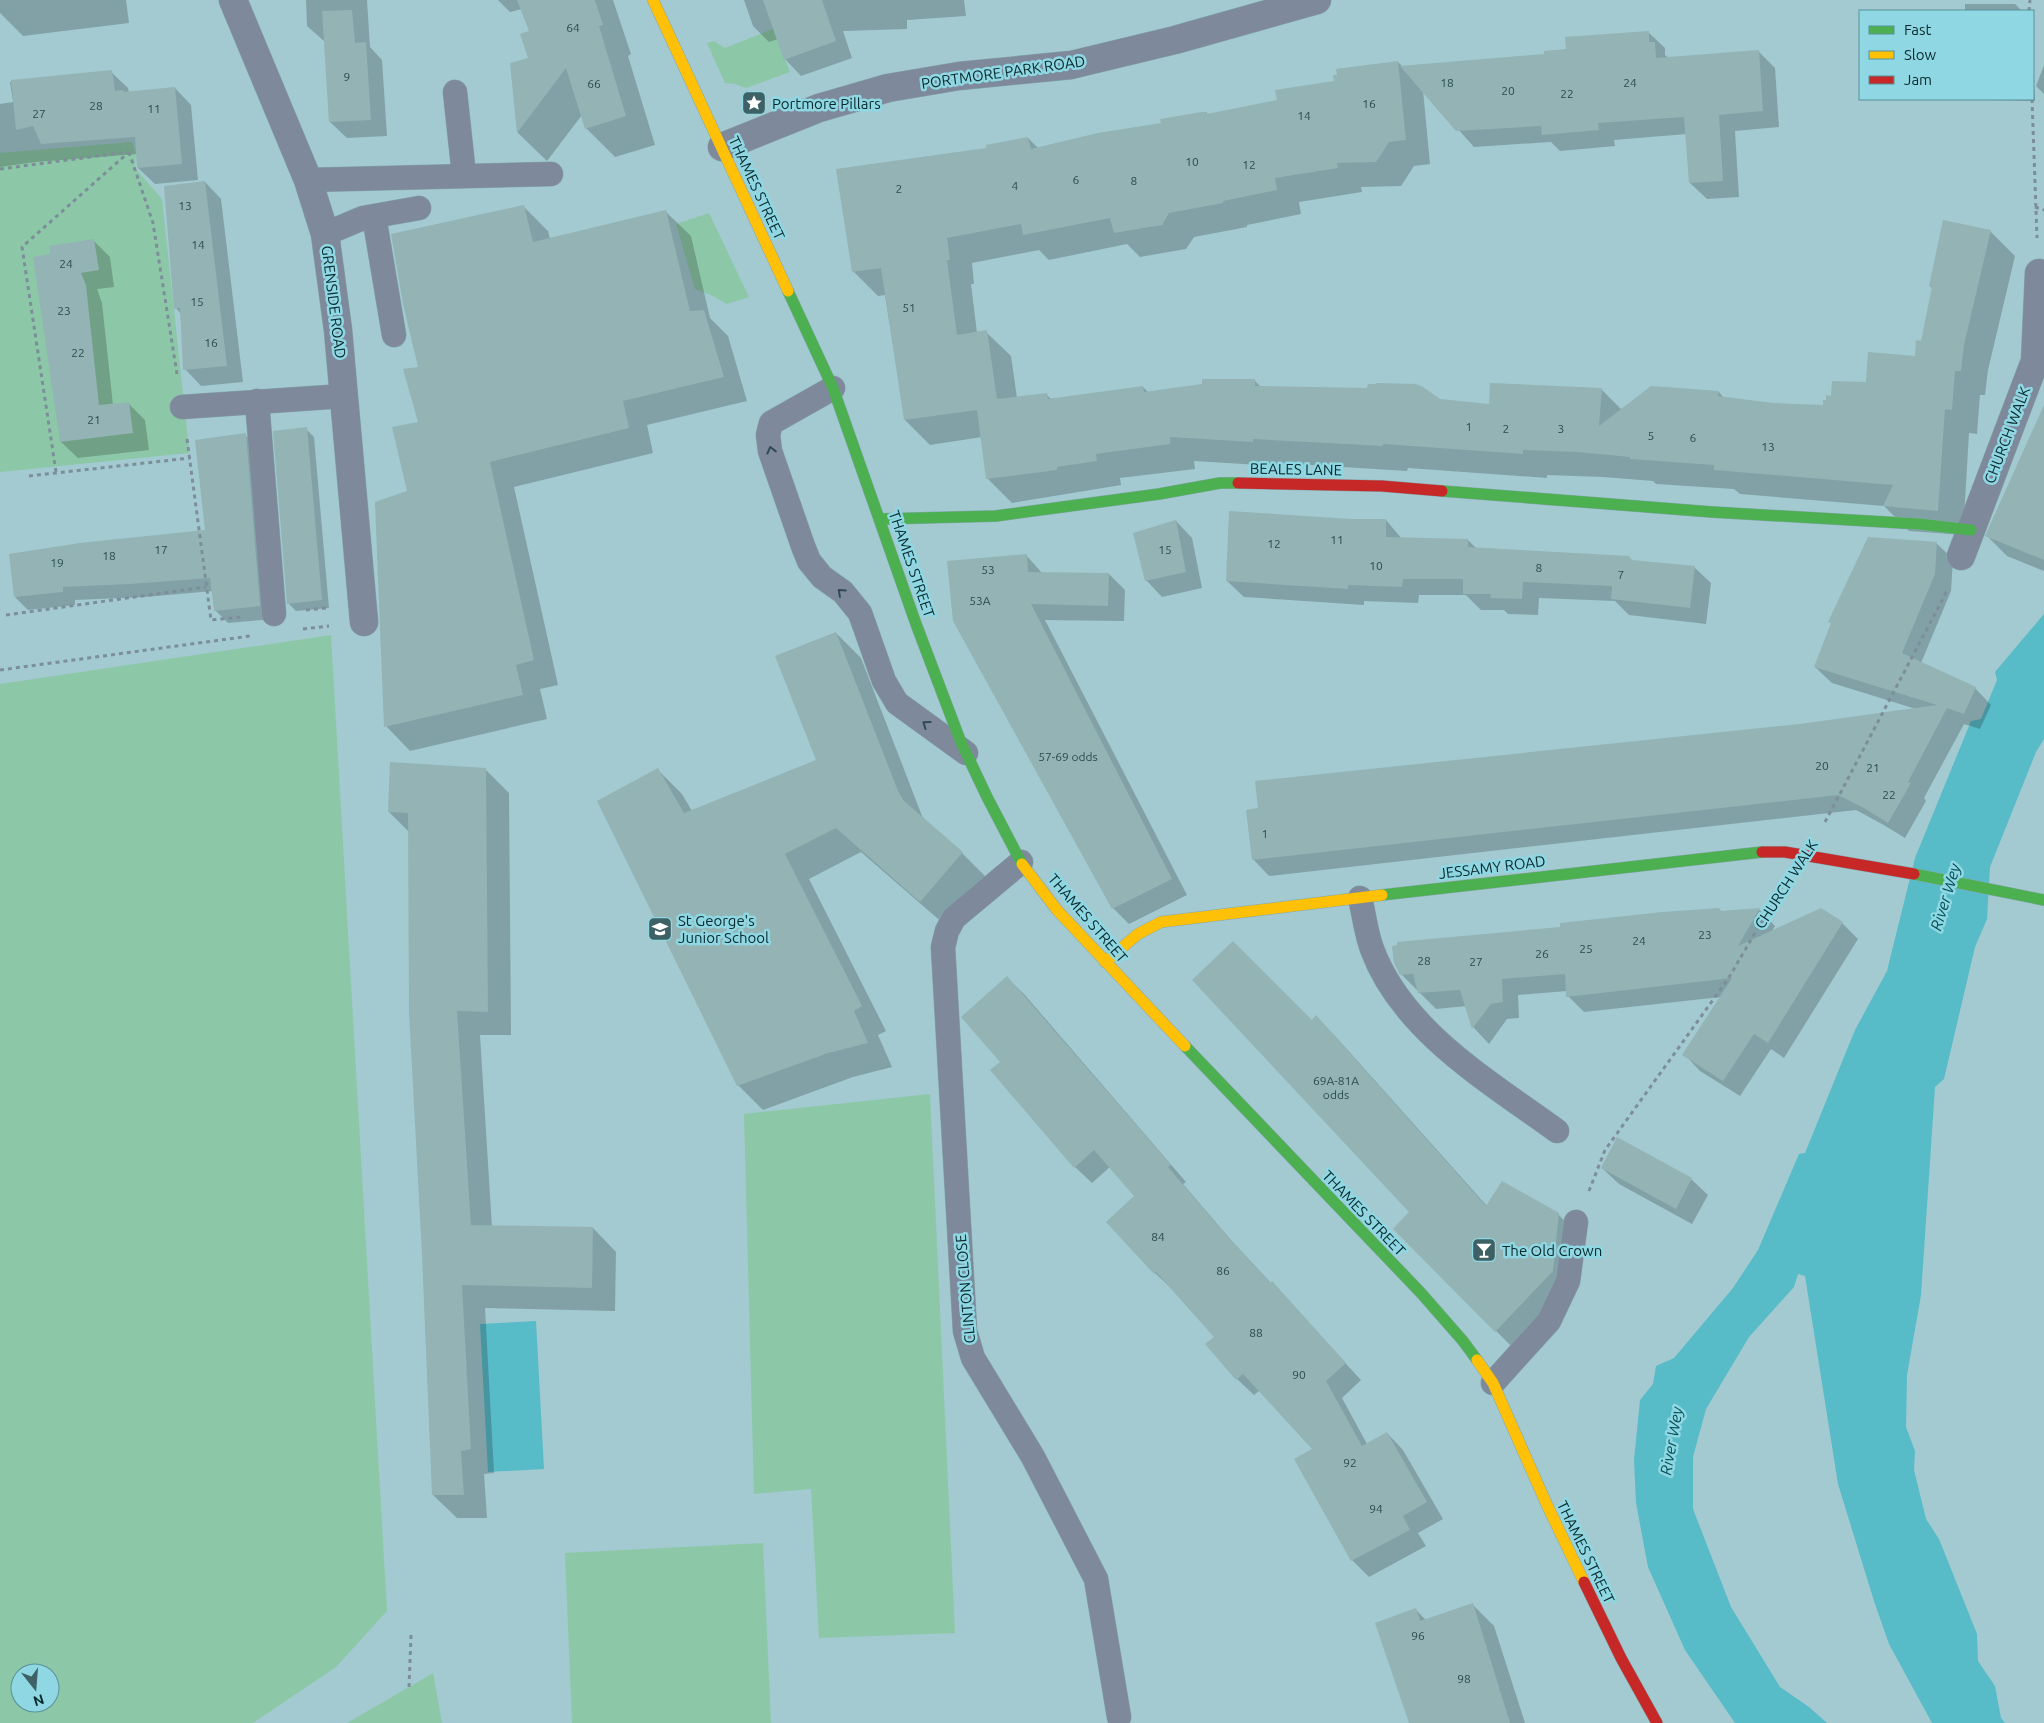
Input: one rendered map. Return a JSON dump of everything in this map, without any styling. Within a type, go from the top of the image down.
[{"type":"street","name":"GRENSIDE ROAD","points":[[233,0],[308,180],[325,234],[338,330],[364,622]]},
{"type":"street","name":"THAMES STREET","points":[[653,0],[834,388],[916,624],[966,753],[1021,862],[1057,910],[1421,1294],[1463,1341],[1493,1383],[1616,1649],[1657,1723]]},
{"type":"street","name":"PORTMORE PARK ROAD","points":[[722,147],[819,108],[888,88],[959,76],[1072,65],[1174,40],[1317,0]]},
{"type":"street","name":"CHURCH WALK","points":[[1961,556],[2040,363],[2039,273]]},
{"type":"street","name":"BEALES LANE","points":[[880,519],[996,516],[1159,494],[1220,483],[1382,486],[1712,512],[1919,524],[1971,530]]},
{"type":"street","name":"JESSAMY ROAD","points":[[1105,962],[1130,938],[1144,929],[1161,922],[1753,852],[1785,852],[1807,855],[1895,870],[2044,900]]},
{"type":"lane","points":[[454,92],[464,176]]},
{"type":"lane","points":[[308,180],[552,174]]},
{"type":"lane","points":[[325,234],[363,218],[419,208]]},
{"type":"lane","points":[[374,216],[394,335]]},
{"type":"lane","points":[[834,388],[771,423],[768,435],[770,451],[803,546],[809,561],[822,577],[843,592],[860,613],[884,681],[898,703],[966,753]]},
{"type":"lane","points":[[182,407],[344,396]]},
{"type":"lane","points":[[256,401],[274,614]]},
{"type":"lane","name":"CLINTON CLOSE","points":[[1021,862],[954,918],[947,931],[943,947],[966,1331],[973,1358],[1032,1457],[1096,1579],[1120,1716]]},
{"type":"lane","points":[[1360,898],[1372,949],[1391,985],[1417,1019],[1453,1055],[1557,1131]]},
{"type":"lane","points":[[1493,1383],[1549,1321],[1568,1281],[1576,1222]]},
{"type":"path","points":[[2032,100],[2039,273]]},
{"type":"path","points":[[0,169],[129,152]]},
{"type":"path","points":[[129,152],[153,223],[190,458],[211,620]]},
{"type":"path","points":[[56,472],[22,247],[129,152]]},
{"type":"path","points":[[2035,207],[2044,210]]},
{"type":"path","points":[[29,476],[190,458]]},
{"type":"path","name":"CHURCH WALK","points":[[1576,1222],[1605,1150],[1728,979],[1782,887],[1807,855],[1952,582],[1961,556]]},
{"type":"path","points":[[6,615],[206,587]]},
{"type":"path","points":[[302,629],[364,622]]},
{"type":"path","points":[[0,670],[253,635]]},
{"type":"path","points":[[409,1687],[411,1635]]},
{"type":"green space","points":[[773,29],[790,72],[746,88],[725,83],[707,43],[714,41],[725,48]]},
{"type":"green space","points":[[132,142],[136,155],[135,168],[162,199],[190,458],[189,453],[0,472],[0,153]]},
{"type":"green space","points":[[709,213],[749,297],[727,304],[695,289],[676,224]]},
{"type":"green space","points":[[331,635],[387,1611],[336,1667],[253,1723],[0,1723],[0,684]]},
{"type":"green space","points":[[930,1094],[955,1633],[819,1638],[811,1489],[754,1494],[744,1114]]},
{"type":"green space","points":[[763,1543],[771,1723],[572,1723],[565,1553]]},
{"type":"green space","points":[[433,1673],[442,1723],[347,1723]]},
{"type":"water","name":"River Wey","points":[[2044,614],[2044,739],[2036,752],[1990,867],[1987,919],[1975,947],[1944,1079],[1935,1087],[1921,1295],[1907,1375],[1906,1427],[1915,1451],[1914,1470],[1926,1519],[1939,1539],[1977,1634],[1978,1661],[1995,1686],[2001,1718],[2005,1723],[1932,1723],[1889,1644],[1838,1484],[1805,1276],[1798,1274],[1794,1287],[1749,1337],[1706,1409],[1693,1457],[1693,1509],[1731,1607],[1780,1687],[1809,1707],[1827,1723],[1735,1723],[1685,1650],[1648,1567],[1636,1503],[1634,1460],[1640,1400],[1653,1384],[1656,1366],[1674,1358],[1733,1288],[1758,1250],[1799,1154],[1805,1153],[1855,1030],[1887,971],[1915,858],[1971,721],[1981,719],[1997,680],[1995,672]]},
{"type":"water","points":[[536,1321],[544,1469],[488,1472],[480,1324]]},
{"type":"building","points":[[517,0],[595,0],[603,25],[599,26],[626,116],[585,129],[566,68],[517,133],[510,63],[528,58],[520,34],[529,31]]},
{"type":"building","points":[[763,0],[822,0],[836,41],[784,60]]},
{"type":"building","points":[[352,10],[355,43],[366,42],[371,120],[329,122],[322,11]]},
{"type":"building","points":[[1649,31],[1649,42],[1655,42],[1656,58],[1759,50],[1763,111],[1719,115],[1723,181],[1689,183],[1684,117],[1598,123],[1599,130],[1542,135],[1541,126],[1456,131],[1400,66],[1544,54],[1544,51],[1566,49],[1565,37]]},
{"type":"building","points":[[1398,61],[1406,140],[1389,142],[1376,162],[1337,163],[1338,168],[1275,178],[1277,190],[1169,213],[1162,225],[1114,233],[1110,218],[1023,235],[1021,224],[947,238],[950,260],[947,260],[957,335],[987,330],[997,399],[1047,393],[1048,399],[1143,386],[1144,392],[1202,384],[1202,379],[1255,379],[1255,386],[1367,388],[1368,384],[1376,383],[1416,384],[1440,399],[1489,404],[1490,383],[1602,388],[1599,426],[1651,386],[1719,391],[1718,396],[1773,403],[1823,405],[1826,395],[1831,396],[1832,381],[1866,382],[1868,352],[1915,356],[1916,340],[1921,341],[1932,287],[1929,286],[1943,220],[1991,230],[1964,345],[1961,371],[1955,371],[1952,410],[1945,409],[1938,511],[1883,506],[1893,485],[1714,470],[1714,465],[1630,459],[1630,457],[1577,452],[1523,450],[1523,454],[1383,444],[1383,446],[1253,439],[1253,442],[1170,437],[1170,444],[1096,454],[1097,461],[1057,467],[1057,470],[986,479],[977,410],[904,420],[881,268],[852,272],[836,169],[986,148],[986,145],[1028,137],[1031,149],[1098,133],[1161,123],[1160,119],[1202,112],[1207,112],[1207,114],[1277,100],[1275,90],[1334,81],[1333,75],[1337,75],[1336,69]]},
{"type":"building","points":[[112,70],[115,91],[123,90],[124,92],[175,87],[182,164],[137,168],[135,137],[41,144],[33,126],[16,130],[11,80]]},
{"type":"building","points":[[205,181],[227,366],[183,370],[180,308],[174,309],[164,186]]},
{"type":"building","points":[[524,205],[533,242],[666,210],[690,311],[704,310],[724,377],[623,401],[629,428],[490,462],[534,660],[516,665],[523,695],[384,727],[375,502],[407,491],[392,427],[418,422],[403,369],[418,367],[403,304],[391,234]]},
{"type":"building","points":[[94,239],[99,270],[81,273],[86,285],[99,405],[129,402],[133,433],[60,442],[33,257],[50,254],[49,246]]},
{"type":"building","points":[[2044,405],[2044,560],[1985,536]]},
{"type":"building","points":[[307,427],[322,600],[287,604],[273,431]]},
{"type":"building","points":[[246,433],[260,606],[214,611],[210,578],[63,587],[63,592],[14,597],[9,554],[80,543],[205,530],[195,440]]},
{"type":"building","points":[[1229,511],[1351,519],[1386,519],[1386,537],[1468,539],[1468,547],[1629,556],[1632,560],[1695,566],[1690,608],[1611,599],[1612,586],[1523,582],[1522,599],[1490,598],[1491,594],[1463,594],[1463,579],[1403,579],[1402,587],[1348,585],[1348,589],[1226,581]]},
{"type":"building","points":[[1176,520],[1186,572],[1145,581],[1133,533]]},
{"type":"building","points":[[1868,537],[1937,542],[1935,574],[1902,653],[1976,687],[1964,714],[1947,708],[1908,782],[1911,783],[1888,823],[1838,795],[1252,860],[1246,810],[1258,808],[1255,781],[1800,724],[1937,705],[1814,667],[1831,623],[1828,622]]},
{"type":"building","points":[[1027,554],[1028,572],[1109,573],[1108,606],[1031,604],[1172,879],[1112,909],[953,621],[947,561]]},
{"type":"building","points":[[836,632],[898,791],[904,801],[963,852],[920,902],[836,828],[785,854],[862,1006],[854,1011],[868,1043],[828,1053],[737,1086],[597,801],[658,768],[684,813],[816,760],[775,656]]},
{"type":"building","points":[[390,762],[486,768],[488,1012],[457,1011],[471,1225],[593,1227],[592,1288],[462,1285],[471,1449],[461,1451],[464,1495],[432,1495],[409,1012],[408,813],[388,812]]},
{"type":"building","points":[[1719,908],[1720,911],[1760,908],[1738,946],[1821,908],[1843,922],[1768,1043],[1754,1034],[1723,1081],[1682,1055],[1732,978],[1566,997],[1565,974],[1502,979],[1503,1002],[1491,1004],[1472,1029],[1460,990],[1418,993],[1413,974],[1400,975],[1394,963],[1392,946],[1397,945],[1397,942],[1560,927],[1560,923]]},
{"type":"building","points":[[1233,941],[1312,1020],[1316,1015],[1486,1206],[1502,1181],[1559,1213],[1553,1271],[1495,1332],[1393,1229],[1409,1212],[1192,980]]},
{"type":"building","points":[[1007,976],[1171,1165],[1168,1167],[1214,1221],[1270,1283],[1272,1281],[1346,1363],[1326,1381],[1362,1446],[1387,1432],[1427,1502],[1403,1516],[1410,1530],[1351,1561],[1294,1459],[1312,1449],[1243,1374],[1236,1380],[1205,1344],[1214,1337],[1156,1272],[1154,1274],[1106,1222],[1134,1196],[1094,1150],[1074,1168],[990,1070],[1000,1062],[961,1017]]},
{"type":"building","points":[[1617,1137],[1692,1178],[1676,1209],[1601,1168]]},
{"type":"building","points":[[1473,1603],[1510,1723],[1409,1723],[1375,1623],[1416,1608],[1420,1621]]},
{"type":"traffic: fast","points":[[788,291],[833,388],[916,624],[960,740],[1022,864]]},
{"type":"traffic: fast","points":[[881,519],[996,516],[1159,494],[1220,483],[1238,483]]},
{"type":"traffic: fast","points":[[1442,491],[1712,512],[1919,524],[1971,530]]},
{"type":"traffic: fast","points":[[1382,895],[1762,852]]},
{"type":"traffic: fast","points":[[1914,874],[2044,900]]},
{"type":"traffic: fast","points":[[1185,1046],[1421,1293],[1477,1360]]},
{"type":"traffic: slow","points":[[653,0],[788,291]]},
{"type":"traffic: slow","points":[[1022,864],[1057,910],[1185,1046]]},
{"type":"traffic: slow","points":[[1105,962],[1138,934],[1161,922],[1382,895]]},
{"type":"traffic: slow","points":[[1477,1360],[1493,1383],[1547,1505],[1584,1582]]},
{"type":"traffic: jam","points":[[1238,483],[1382,486],[1442,491]]},
{"type":"traffic: jam","points":[[1762,852],[1785,852],[1914,874]]},
{"type":"traffic: jam","points":[[1584,1582],[1621,1658],[1657,1723]]},
{"type":"place","name":"Portmore Pillars","points":[[754,103]]},
{"type":"place","name":"St George's Junior School","points":[[660,929]]},
{"type":"place","name":"The Old Crown","points":[[1484,1250]]}]
